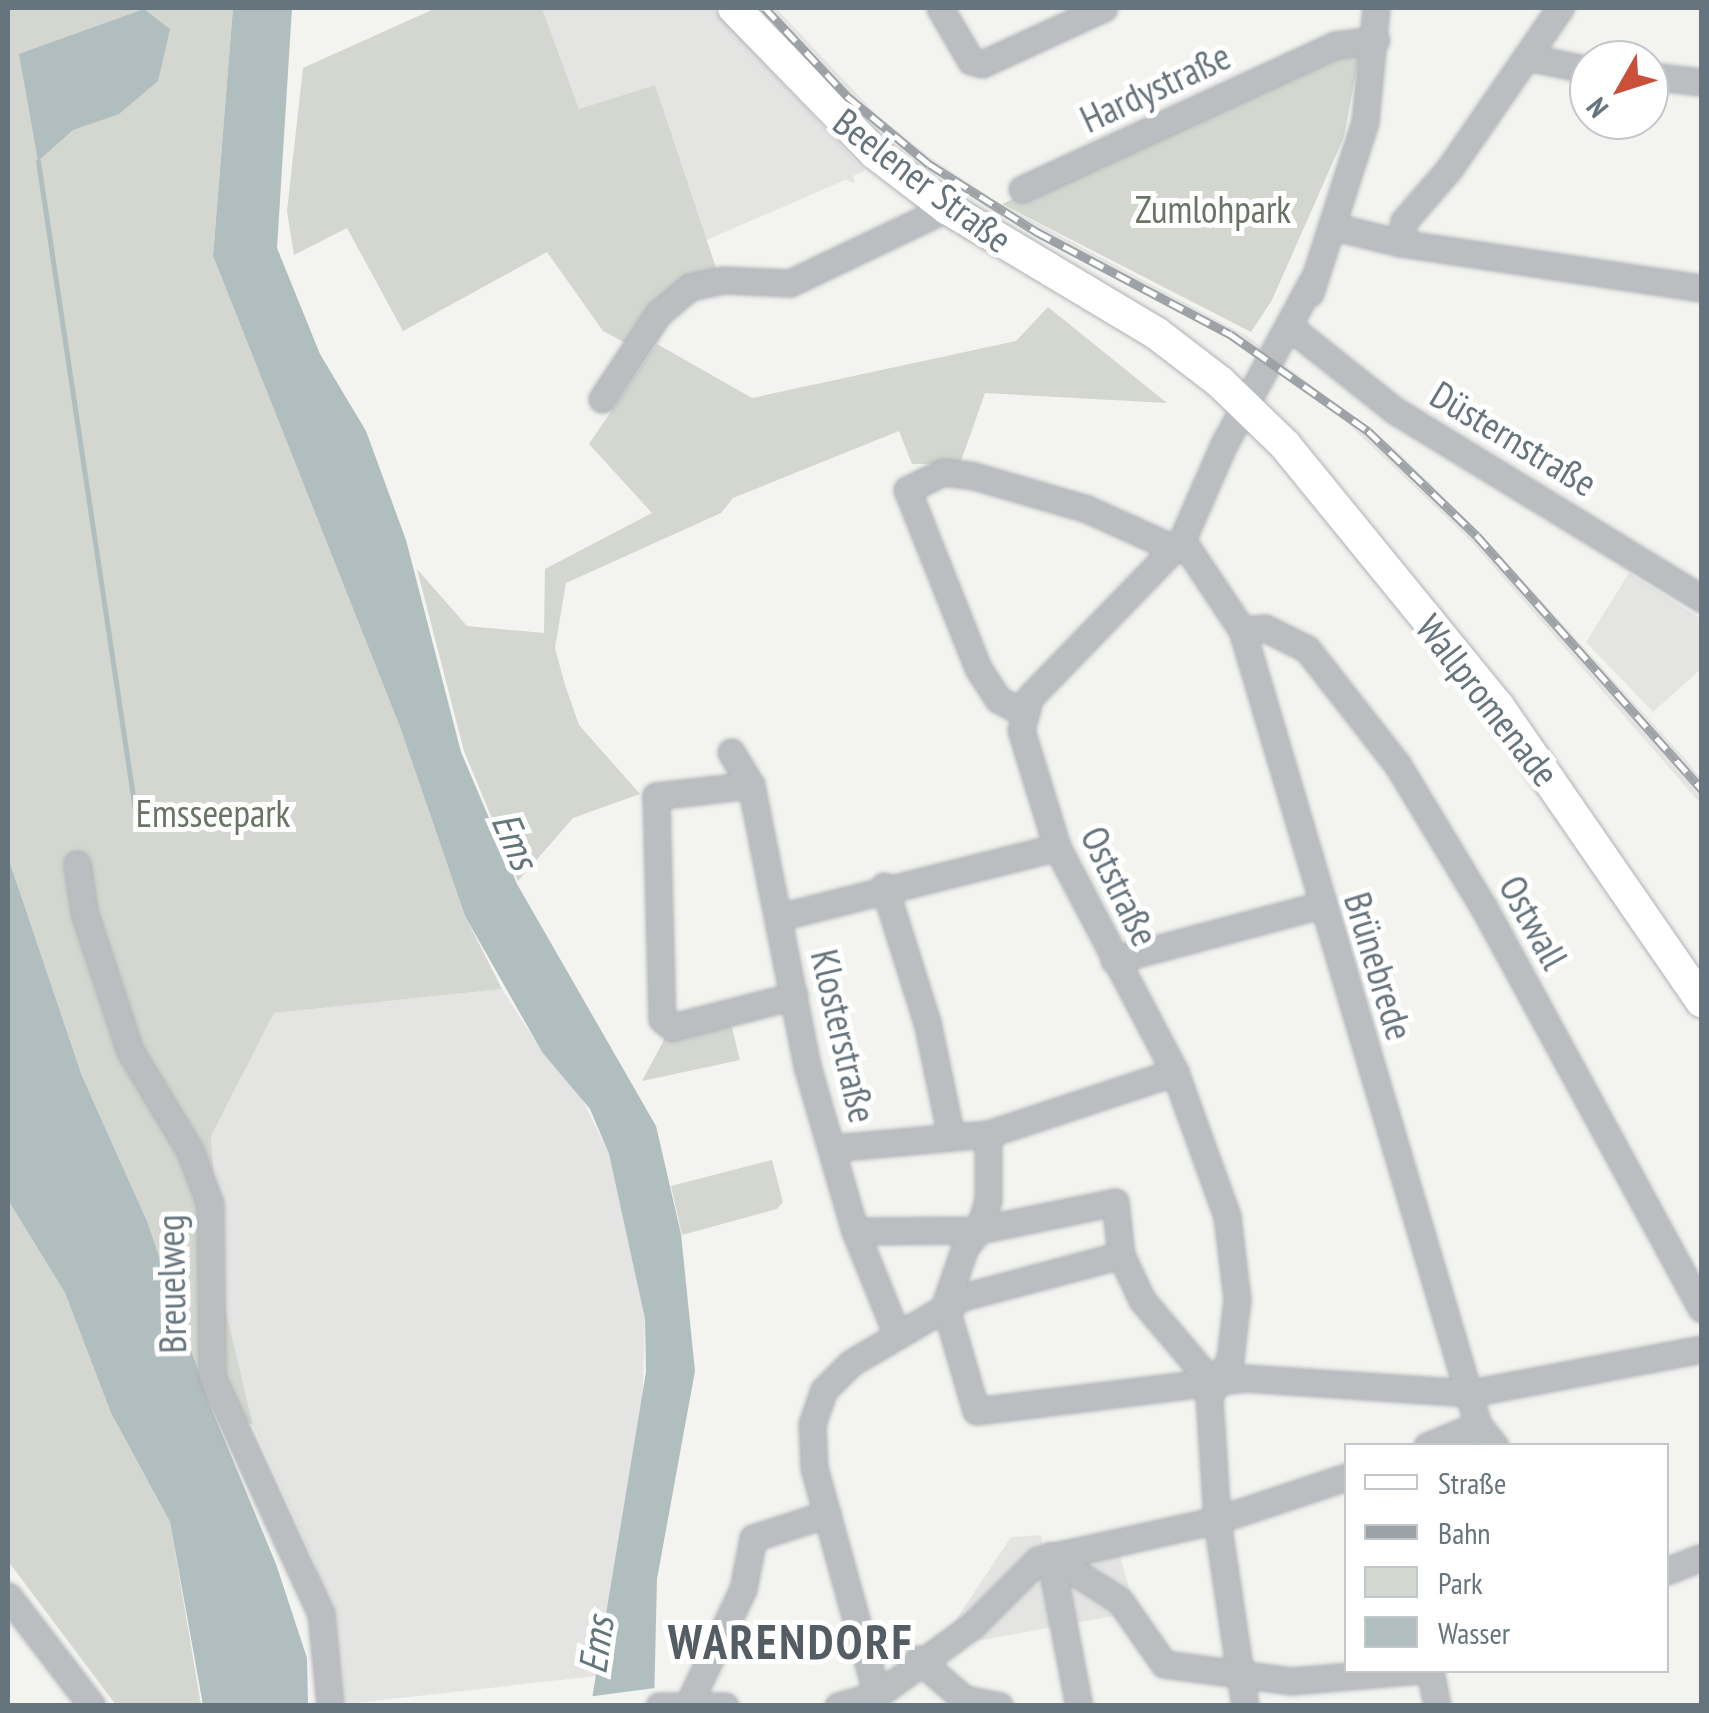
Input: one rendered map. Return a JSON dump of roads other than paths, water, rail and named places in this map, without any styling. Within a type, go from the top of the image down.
[{"type":"main road","name":"Beelener Straße","points":[[734,8],[826,110],[947,208],[1183,352],[1246,418]]},
{"type":"main road","name":"Wallpromenade","points":[[1246,418],[1291,452],[1332,511],[1498,706],[1702,1002]]},
{"type":"street","points":[[940,8],[971,62],[982,64],[1104,8]]},
{"type":"street","points":[[1179,545],[1088,508],[974,476],[942,472],[907,490],[978,668],[998,699],[1022,712],[1030,696],[1179,545],[1202,494],[1295,331],[1335,227],[1365,122],[1376,40],[1376,8]]},
{"type":"street","points":[[1400,243],[1404,221],[1450,169],[1560,8]]},
{"type":"street","name":"Hardystraße","points":[[1022,189],[1336,45],[1376,40]]},
{"type":"street","points":[[1527,57],[1569,66]]},
{"type":"street","points":[[1669,78],[1702,82]]},
{"type":"street","points":[[602,398],[658,314],[690,287],[723,280],[790,283],[947,208]]},
{"type":"street","points":[[1335,227],[1400,243],[1702,288]]},
{"type":"street","points":[[1246,418],[1314,278]]},
{"type":"street","name":"Düsternstraße","points":[[1295,331],[1394,410],[1702,599]]},
{"type":"street","name":"Brünebrede","points":[[1179,545],[1242,630],[1478,1426]]},
{"type":"street","name":"Ostwall","points":[[1242,630],[1265,628],[1307,649],[1398,764],[1484,908],[1702,1309]]},
{"type":"street","name":"Oststraße","points":[[1022,712],[1021,730],[1057,847],[1175,1072],[1227,1216],[1237,1299],[1230,1359],[1214,1384]]},
{"type":"street","name":"Klosterstraße","points":[[731,752],[751,785],[794,996],[855,1232],[896,1334]]},
{"type":"street","points":[[751,785],[656,796],[662,1019],[672,1027],[794,996]]},
{"type":"street","points":[[779,917],[884,886],[1005,865],[1057,847]]},
{"type":"street","name":"Breuelweg","points":[[77,864],[84,912],[130,1051],[190,1151],[210,1204],[212,1377],[321,1614],[330,1706]]},
{"type":"street","points":[[884,886],[927,1022],[951,1136]]},
{"type":"street","points":[[1114,960],[1321,905]]},
{"type":"street","points":[[833,1148],[988,1134],[1175,1072]]},
{"type":"street","points":[[988,1134],[988,1200],[979,1230],[965,1247],[945,1305],[976,1411],[1245,1378],[1471,1393],[1702,1349]]},
{"type":"street","points":[[855,1232],[979,1230],[1115,1202],[1122,1255],[1142,1300],[1214,1384],[1210,1430],[1216,1520],[1244,1706]]},
{"type":"street","points":[[881,1700],[827,1514],[812,1424],[824,1390],[896,1334],[945,1305],[1025,1276],[1122,1255]]},
{"type":"street","points":[[1435,1443],[1478,1426],[1492,1443]]},
{"type":"street","points":[[838,1706],[881,1700],[918,1659],[958,1635],[1020,1574],[1050,1556],[1216,1520],[1344,1479]]},
{"type":"street","points":[[726,1706],[673,1704],[743,1589],[753,1538],[827,1514]]},
{"type":"street","points":[[1050,1556],[1130,1610],[1144,1644],[1164,1664],[1291,1681],[1386,1673]]},
{"type":"street","points":[[1050,1556],[1080,1706]]},
{"type":"street","points":[[1669,1570],[1699,1564]]},
{"type":"street","points":[[8,1596],[92,1706]]},
{"type":"street","points":[[918,1659],[964,1699],[998,1706]]},
{"type":"street","points":[[1431,1673],[1438,1706]]},
{"type":"water","points":[[233,8],[292,8],[277,248],[320,354],[366,431],[406,540],[461,752],[517,884],[656,1126],[681,1234],[695,1371],[657,1579],[654,1705],[591,1705],[646,1372],[645,1319],[609,1154],[590,1109],[542,1052],[465,916],[400,727],[213,256]]},
{"type":"water","points":[[144,9],[170,29],[158,81],[119,114],[73,130],[38,161],[19,54]]},
{"type":"water","points":[[8,857],[82,1076],[147,1221],[210,1405],[276,1564],[307,1658],[308,1705],[203,1705],[170,1522],[111,1413],[65,1293],[8,1200]]},
{"type":"waterway","points":[[38,161],[136,817]]},
{"type":"railway","points":[[765,8],[848,97],[929,164],[1037,232],[1230,334],[1368,431],[1477,536],[1702,789]]},
{"type":"district","name":"WARENDORF","points":[[791,1642]]},
{"type":"park label","name":"Zumlohpark","points":[[1213,209]]},
{"type":"park label","name":"Emsseepark","points":[[213,813]]},
{"type":"water label","name":"Ems","points":[[516,840]]},
{"type":"water label","name":"Ems","points":[[595,1645]]}]
